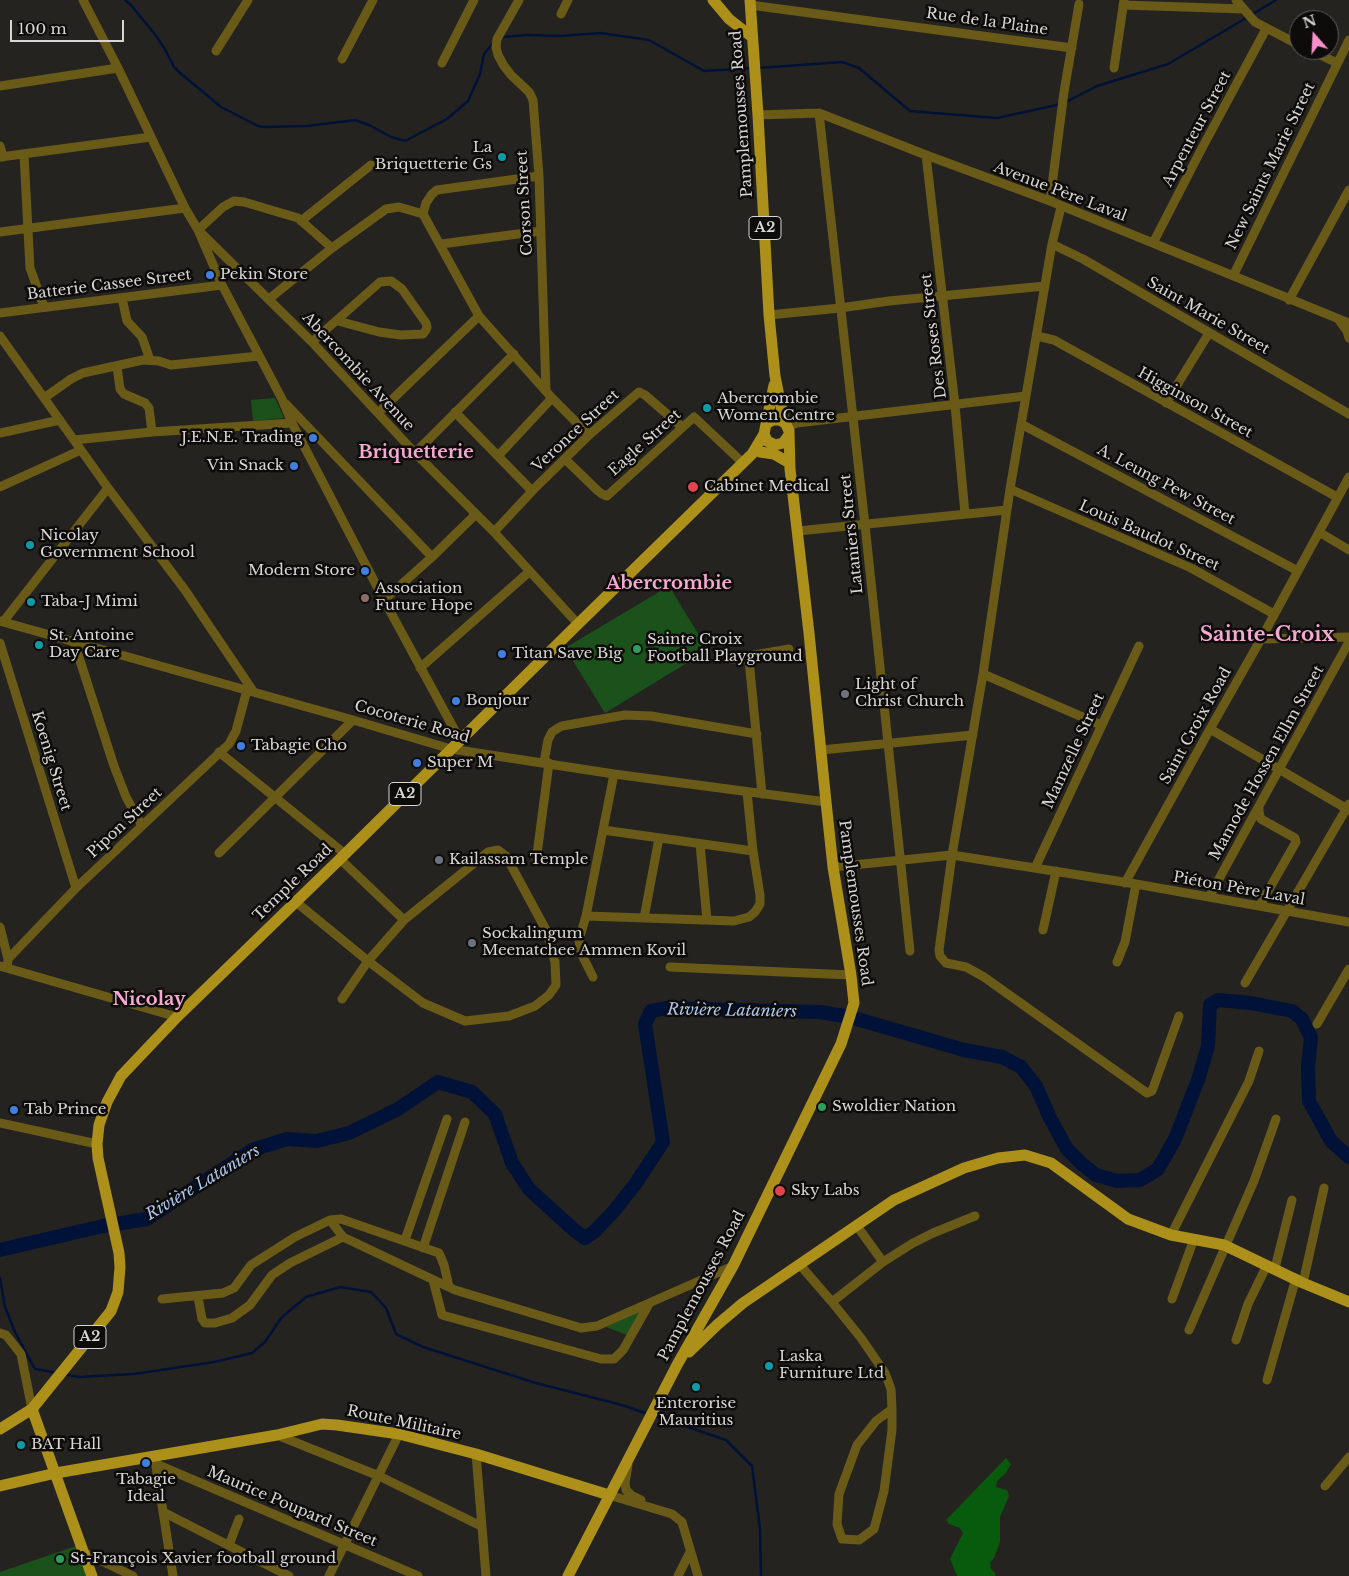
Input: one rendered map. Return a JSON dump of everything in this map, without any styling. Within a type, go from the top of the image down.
[{"type":"main road","points":[[713,0],[729,19],[752,37]]},
{"type":"main road","name":"Pamplemousses Road","points":[[568,1576],[650,1415],[733,1266],[840,1044],[854,1003],[852,975],[833,867],[798,531],[788,465],[787,428],[775,376],[750,2]]},
{"type":"main road","name":"Pamplemousses Road","points":[[765,429],[775,376]]},
{"type":"main road","points":[[787,428],[773,420],[765,429],[767,441],[775,445],[788,465]]},
{"type":"main road","name":"A2","points":[[775,445],[786,441],[787,428]]},
{"type":"main road","name":"Temple Road","points":[[756,453],[765,429]]},
{"type":"main road","name":"Temple Road","points":[[32,1409],[112,1311],[118,1292],[119,1254],[98,1158],[97,1144],[99,1125],[107,1102],[121,1076],[177,1017],[742,463],[756,453],[775,445]]},
{"type":"main road","points":[[756,453],[774,454],[788,465]]},
{"type":"main road","points":[[677,1365],[701,1339],[743,1303],[894,1200],[964,1168],[998,1158],[1025,1156],[1051,1163],[1128,1219],[1171,1235],[1224,1245],[1299,1281],[1349,1302]]},
{"type":"main road","points":[[709,1307],[722,1307],[743,1303]]},
{"type":"main road","points":[[709,1307],[728,1315]]},
{"type":"main road","points":[[32,1409],[92,1576]]},
{"type":"main road","name":"A2","points":[[0,1429],[32,1409]]},
{"type":"main road","name":"Route Militaire","points":[[0,1486],[56,1473],[156,1460],[322,1424],[399,1434],[476,1454],[609,1495]]},
{"type":"street","points":[[83,0],[185,208],[198,230],[222,285],[282,399],[292,423],[420,668],[460,740]]},
{"type":"street","points":[[216,51],[248,0]]},
{"type":"street","points":[[342,59],[373,0]]},
{"type":"street","points":[[442,63],[474,0]]},
{"type":"street","name":"Corson Street","points":[[519,0],[497,39],[496,47],[498,57],[511,75],[532,96],[539,176],[540,231],[549,394]]},
{"type":"street","points":[[561,14],[568,0]]},
{"type":"street","points":[[1236,0],[1255,22],[1289,40]]},
{"type":"street","name":"Rue de la Plaine","points":[[750,2],[1072,48]]},
{"type":"street","points":[[1114,68],[1124,2],[1245,12]]},
{"type":"street","points":[[1050,201],[1078,4]]},
{"type":"street","name":"Arpenteur Street","points":[[1154,243],[1200,150],[1266,29]]},
{"type":"street","name":"New Saints Marie Street","points":[[1232,276],[1349,40]]},
{"type":"street","points":[[1331,60],[1337,63]]},
{"type":"street","points":[[0,86],[118,68]]},
{"type":"street","name":"Avenue Père Laval","points":[[758,115],[819,113],[1050,201],[1346,323]]},
{"type":"street","name":"Lataniers Street","points":[[819,113],[910,951]]},
{"type":"street","points":[[0,146],[1,157],[151,137]]},
{"type":"street","points":[[24,155],[30,268],[44,307]]},
{"type":"street","name":"Des Roses Street","points":[[926,155],[955,404],[965,514]]},
{"type":"street","points":[[301,221],[371,165]]},
{"type":"street","points":[[423,214],[426,203],[437,190],[539,176]]},
{"type":"street","points":[[1289,300],[1349,190]]},
{"type":"street","points":[[198,230],[223,206],[234,201],[244,202],[285,214],[301,221],[332,248]]},
{"type":"street","points":[[269,299],[332,248],[386,209],[399,207],[423,214],[479,316],[549,394],[589,435]]},
{"type":"street","points":[[1061,207],[1052,244],[1010,489],[974,735],[952,855],[939,950],[940,956],[946,963],[966,966],[984,977],[1148,1093],[1152,1091],[1179,1016]]},
{"type":"street","points":[[0,232],[185,208]]},
{"type":"street","name":"Abercombie Avenue","points":[[198,230],[312,342],[415,453],[494,532],[528,572],[578,624]]},
{"type":"street","points":[[441,244],[540,231]]},
{"type":"street","name":"Saint Marie Street","points":[[1052,244],[1083,260],[1349,414]]},
{"type":"street","points":[[312,342],[380,282],[391,281],[402,289],[427,326],[423,334],[401,335],[380,332],[338,321]]},
{"type":"street","name":"Batterie Cassee Street","points":[[0,313],[222,285]]},
{"type":"street","points":[[770,315],[1045,286]]},
{"type":"street","points":[[122,298],[127,321],[142,337],[150,360]]},
{"type":"street","points":[[378,413],[479,316]]},
{"type":"street","points":[[1346,323],[1349,338]]},
{"type":"street","points":[[1166,403],[1208,333]]},
{"type":"street","points":[[0,336],[3,345],[185,590],[250,691]]},
{"type":"street","name":"Higginson Street","points":[[1037,336],[1054,340],[1338,498]]},
{"type":"street","points":[[415,453],[514,354]]},
{"type":"street","points":[[44,398],[82,373],[117,366],[150,360],[171,365],[259,356]]},
{"type":"street","points":[[117,366],[120,389],[124,394],[145,403],[149,408],[152,432]]},
{"type":"street","name":"Veronce Street","points":[[494,532],[532,491],[589,435],[639,392],[682,427]]},
{"type":"street","points":[[498,456],[549,394]]},
{"type":"street","points":[[787,428],[797,423],[1026,396]]},
{"type":"street","points":[[282,399],[432,557]]},
{"type":"street","points":[[456,412],[532,491]]},
{"type":"street","name":"Eagle Street","points":[[565,459],[598,491],[607,496],[682,427],[693,418],[696,418],[742,463]]},
{"type":"street","points":[[0,433],[60,420]]},
{"type":"street","points":[[74,440],[152,432],[292,423]]},
{"type":"street","name":"A. Leung Pew Street","points":[[1021,424],[1298,571]]},
{"type":"street","points":[[0,487],[80,450]]},
{"type":"street","name":"Saint Croix Road","points":[[1125,883],[1262,639],[1349,477]]},
{"type":"street","points":[[2,622],[108,488]]},
{"type":"street","name":"Louis Baudot Street","points":[[1010,489],[1191,568],[1274,614]]},
{"type":"street","points":[[798,531],[1007,510]]},
{"type":"street","points":[[384,600],[475,515]]},
{"type":"street","points":[[1319,532],[1349,550]]},
{"type":"street","points":[[420,668],[528,572]]},
{"type":"street","name":"Cocoterie Road","points":[[2,622],[450,749],[614,774],[826,802]]},
{"type":"street","points":[[1262,639],[1349,637]]},
{"type":"street","points":[[74,642],[114,766],[126,797],[142,826]]},
{"type":"street","name":"Mamode Hossen Ellm Street","points":[[1209,897],[1280,771],[1349,642]]},
{"type":"street","name":"Koenig Street","points":[[0,643],[76,888]]},
{"type":"street","name":"Mamzelle Street","points":[[1035,868],[1139,646]]},
{"type":"street","points":[[730,659],[749,660],[754,655],[789,649]]},
{"type":"street","points":[[749,660],[762,794]]},
{"type":"street","points":[[983,674],[1101,725]]},
{"type":"street","name":"Pipon Street","points":[[5,964],[76,888],[228,744],[236,731],[250,691]]},
{"type":"street","points":[[536,862],[548,740],[552,732],[558,728],[625,715],[660,718],[757,734]]},
{"type":"street","points":[[220,853],[353,720]]},
{"type":"street","points":[[1210,729],[1280,771],[1348,807],[1245,983]]},
{"type":"street","points":[[821,750],[974,735]]},
{"type":"street","points":[[219,752],[276,797],[343,856],[404,920]]},
{"type":"street","points":[[593,977],[585,966],[579,946],[614,774]]},
{"type":"street","points":[[586,916],[734,921],[749,917],[760,904],[760,895],[747,792]]},
{"type":"street","points":[[1260,806],[1261,818],[1295,838],[1296,842],[1260,905]]},
{"type":"street","points":[[603,830],[753,851]]},
{"type":"street","points":[[644,918],[659,838]]},
{"type":"street","points":[[700,844],[707,920]]},
{"type":"street","points":[[296,902],[368,961],[422,1003],[465,1021],[509,1016],[536,1006],[549,995],[556,985],[555,962],[546,930],[506,856],[498,850],[488,852],[404,920],[368,961],[342,999]]},
{"type":"street","name":"Piéton Père Laval","points":[[833,867],[952,855],[1136,884],[1349,922]]},
{"type":"street","points":[[1043,930],[1056,872]]},
{"type":"street","points":[[1116,962],[1125,942],[1136,884]]},
{"type":"street","points":[[0,927],[5,964],[177,1017]]},
{"type":"street","points":[[670,967],[852,975]]},
{"type":"street","points":[[1317,1024],[1349,970]]},
{"type":"street","points":[[1171,1235],[1248,1081],[1259,1051]]},
{"type":"street","points":[[405,1240],[447,1119]]},
{"type":"street","points":[[1189,1330],[1224,1245],[1254,1181],[1276,1119]]},
{"type":"street","points":[[423,1248],[465,1122]]},
{"type":"street","points":[[0,1123],[97,1144]]},
{"type":"street","points":[[1267,1380],[1299,1281],[1324,1188]]},
{"type":"street","points":[[1236,1340],[1248,1304],[1271,1266],[1292,1200]]},
{"type":"street","points":[[832,1302],[883,1262],[933,1233],[975,1216]]},
{"type":"street","points":[[162,1299],[223,1293],[234,1288],[251,1265],[295,1237],[330,1220],[341,1219],[439,1253],[444,1265],[449,1288]]},
{"type":"street","points":[[330,1220],[343,1237],[449,1288],[581,1328],[596,1326],[733,1266]]},
{"type":"street","points":[[857,1226],[883,1262]]},
{"type":"street","points":[[198,1296],[202,1319],[205,1323],[215,1323],[232,1318],[250,1305],[272,1275],[290,1263],[343,1237]]},
{"type":"street","points":[[1172,1298],[1194,1239]]},
{"type":"street","points":[[800,1265],[861,1338],[885,1373],[891,1389],[892,1409],[892,1430],[884,1491],[874,1529],[859,1540],[842,1539],[837,1524],[839,1494],[857,1445],[876,1421],[892,1409]]},
{"type":"street","points":[[433,1280],[442,1315],[601,1359],[614,1358],[623,1350],[649,1304]]},
{"type":"street","points":[[0,1333],[6,1335],[21,1354],[32,1409]]},
{"type":"street","points":[[329,1576],[399,1434]]},
{"type":"street","points":[[277,1435],[379,1476],[481,1526]]},
{"type":"street","points":[[476,1454],[486,1576]]},
{"type":"street","points":[[629,1455],[625,1483],[626,1490],[631,1495],[659,1510]]},
{"type":"street","points":[[1325,1486],[1349,1457]]},
{"type":"street","points":[[156,1460],[173,1576]]},
{"type":"street","name":"Maurice Poupard Street","points":[[156,1460],[418,1576]]},
{"type":"street","name":"Route Militaire","points":[[609,1495],[672,1514],[682,1522],[698,1576]]},
{"type":"street","points":[[163,1512],[289,1576]]},
{"type":"street","points":[[228,1545],[240,1519]]},
{"type":"street","points":[[83,1552],[133,1576]]},
{"type":"street","points":[[678,1576],[690,1552]]},
{"type":"green space","points":[[275,398],[284,418],[253,421],[251,400]]},
{"type":"green space","name":"Sainte Croix Football Playground","points":[[669,586],[708,650],[605,713],[565,648]]},
{"type":"green space","points":[[641,1312],[630,1336],[606,1327]]},
{"type":"green space","points":[[1006,1458],[1011,1464],[1005,1474],[997,1481],[996,1487],[1007,1490],[1009,1496],[1000,1517],[1000,1542],[990,1563],[995,1576],[957,1576],[950,1559],[963,1533],[960,1528],[949,1524],[946,1520]]},
{"type":"green space","name":"St-François Xavier football ground","points":[[76,1546],[87,1576],[0,1576],[0,1572]]},
{"type":"waterway","points":[[125,0],[157,37],[174,67],[179,72],[221,107],[258,126],[264,127],[307,126],[355,120],[391,137],[405,141],[447,119],[468,101],[480,74],[484,54],[493,43]]},
{"type":"waterway","points":[[1253,14],[1276,0]]},
{"type":"waterway","points":[[1066,102],[1097,86],[1168,64],[1248,17]]},
{"type":"waterway","points":[[502,37],[601,33],[649,40],[704,71],[752,68]]},
{"type":"waterway","points":[[758,68],[842,62],[859,68],[910,111],[997,118],[1061,104]]},
{"type":"waterway","name":"Rivière Lataniers","points":[[0,1250],[103,1226],[147,1219],[252,1150],[287,1139],[317,1141],[349,1133],[398,1109],[438,1082],[472,1092],[495,1114],[512,1163],[529,1189],[585,1238],[595,1231],[614,1211],[636,1183],[663,1142],[645,1024],[651,1011],[667,1008],[820,1012],[850,1017],[964,1050],[1002,1057],[1021,1067],[1036,1086],[1050,1118],[1067,1149],[1096,1175],[1117,1181],[1140,1180],[1158,1169],[1175,1139],[1198,1080],[1208,1046],[1210,1005],[1218,1000],[1251,1003],[1292,1011],[1302,1019],[1311,1038],[1308,1067],[1309,1101],[1331,1141],[1349,1157]]},
{"type":"waterway","points":[[0,1278],[5,1307],[15,1332],[35,1369],[53,1372]]},
{"type":"waterway","points":[[68,1375],[79,1377],[134,1374],[214,1362],[252,1353],[265,1342],[281,1318],[306,1297],[340,1287],[371,1292],[386,1308],[396,1334],[423,1347],[536,1383],[622,1405],[648,1414]]},
{"type":"waterway","points":[[655,1416],[726,1440],[752,1466],[760,1529],[761,1576]]},
{"type":"place","name":"La Briquetterie Gs","points":[[502,157]]},
{"type":"place","name":"Pekin Store","points":[[210,275]]},
{"type":"place","name":"Abercrombie Women Centre","points":[[707,408]]},
{"type":"place","name":"J.E.N.E. Trading","points":[[313,438]]},
{"type":"place","name":"Vin Snack","points":[[294,466]]},
{"type":"place","name":"Cabinet Medical","points":[[693,487]]},
{"type":"place","name":"Nicolay Government School","points":[[30,545]]},
{"type":"place","name":"Modern Store","points":[[365,571]]},
{"type":"place","name":"Association Future Hope","points":[[365,598]]},
{"type":"place","name":"Taba-J Mimi","points":[[31,602]]},
{"type":"place","name":"St. Antoine Day Care","points":[[39,645]]},
{"type":"place","name":"Sainte Croix Football Playground","points":[[637,649]]},
{"type":"place","name":"Titan Save Big","points":[[502,654]]},
{"type":"place","name":"Light of Christ Church","points":[[845,694]]},
{"type":"place","name":"Bonjour","points":[[456,701]]},
{"type":"place","name":"Tabagie Cho","points":[[241,746]]},
{"type":"place","name":"Super M","points":[[417,763]]},
{"type":"place","name":"Kailassam Temple","points":[[439,860]]},
{"type":"place","name":"Sockalingum Meenatchee Ammen Kovil","points":[[472,943]]},
{"type":"place","name":"Swoldier Nation","points":[[822,1107]]},
{"type":"place","name":"Tab Prince","points":[[14,1110]]},
{"type":"place","name":"Sky Labs","points":[[780,1191]]},
{"type":"place","name":"Laska Furniture Ltd","points":[[769,1366]]},
{"type":"place","name":"Enterorise Mauritius","points":[[696,1387]]},
{"type":"place","name":"BAT Hall","points":[[21,1445]]},
{"type":"place","name":"Tabagie Ideal","points":[[146,1463]]},
{"type":"place","name":"St-François Xavier football ground","points":[[60,1559]]},
{"type":"district","name":"Briquetterie","points":[[416,453]]},
{"type":"district","name":"Abercrombie","points":[[669,584]]},
{"type":"district","name":"Sainte-Croix","points":[[1267,635]]},
{"type":"district","name":"Nicolay","points":[[149,1000]]}]
